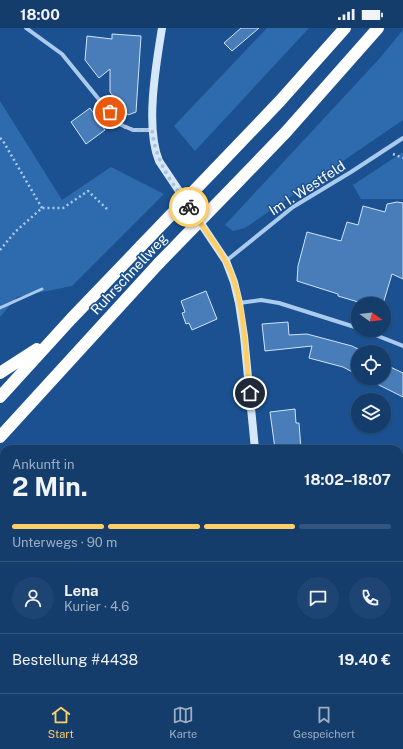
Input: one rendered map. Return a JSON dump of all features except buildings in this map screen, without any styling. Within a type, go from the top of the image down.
[{"type":"highway","name":"Ruhrschnellweg","points":[[0,398],[71,319],[280,101],[345,28]]},
{"type":"highway","name":"Ruhrschnellweg","points":[[0,437],[159,263],[300,116],[378,28]]},
{"type":"highway","points":[[0,373],[38,349],[71,319]]},
{"type":"main road","points":[[162,28],[158,56],[152,130],[154,145],[159,161],[226,261],[239,303],[255,445]]},
{"type":"street","points":[[26,28],[62,54],[120,124],[133,130],[152,130]]},
{"type":"street","name":"Im I. Westfeld","points":[[226,261],[293,207],[403,138]]},
{"type":"street","points":[[239,303],[262,300],[279,303],[351,326]]},
{"type":"street","points":[[380,337],[403,346]]},
{"type":"lane","points":[[0,308],[42,289]]},
{"type":"path","points":[[0,138],[42,208]]},
{"type":"path","points":[[0,250],[15,232],[42,208],[63,208],[88,191],[107,209]]},
{"type":"shaded area","points":[[267,28],[309,28],[195,151],[174,126]]},
{"type":"shaded area","points":[[403,30],[403,120],[245,228],[233,231],[225,225],[380,58]]},
{"type":"shaded area","points":[[0,101],[62,200],[111,167],[164,194],[72,286],[17,297],[0,317]]},
{"type":"shaded area","points":[[403,152],[403,199],[361,199],[353,185]]},
{"type":"way so far","points":[[110,112],[120,124],[127,129],[135,131],[152,130],[154,145],[159,161],[189,207]]},
{"type":"route","points":[[189,207],[226,261],[234,282],[244,336],[250,393]]}]
